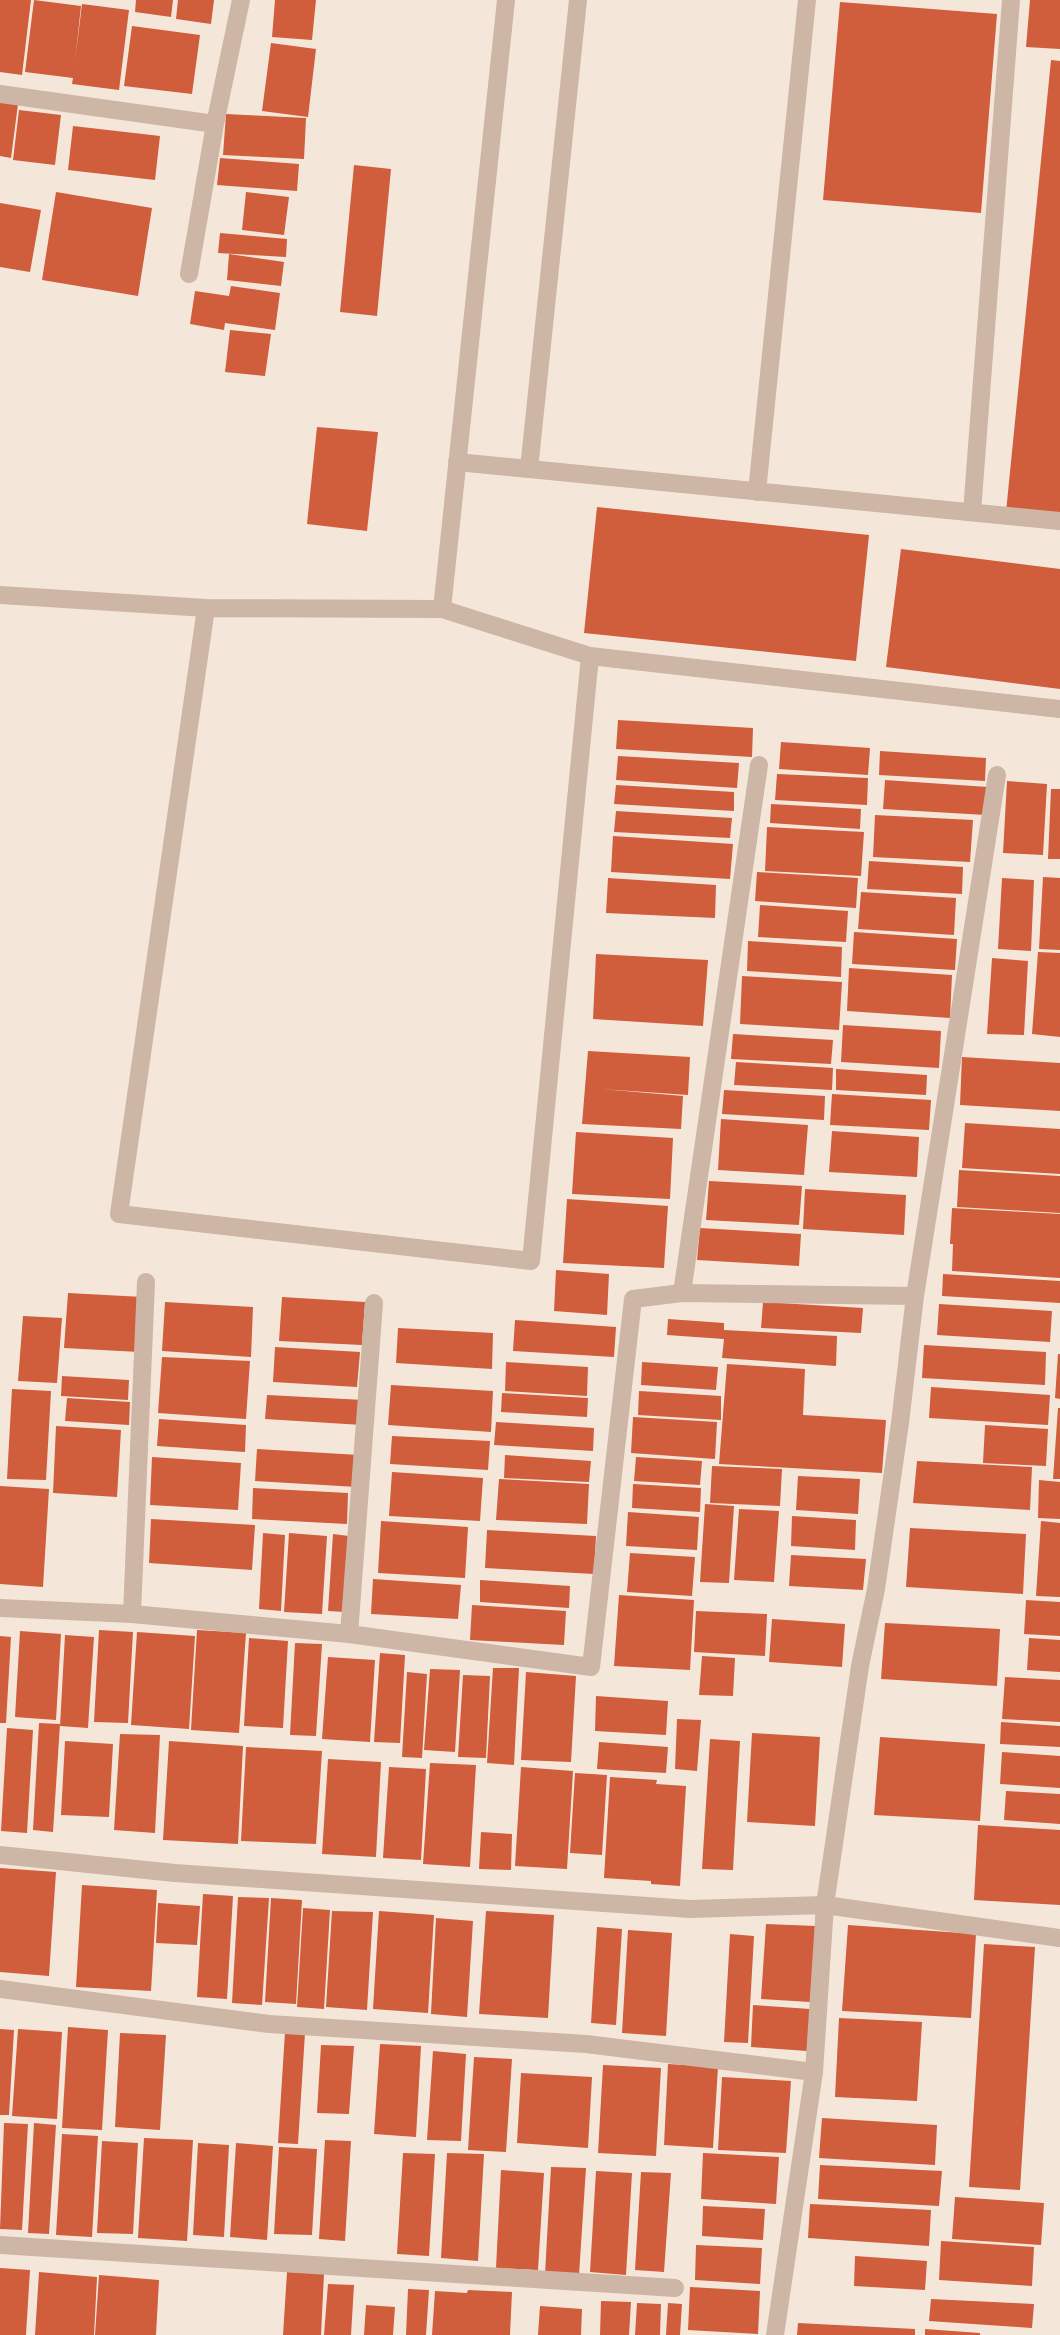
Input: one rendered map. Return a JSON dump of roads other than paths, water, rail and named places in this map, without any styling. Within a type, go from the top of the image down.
[{"type":"street","points":[[188,274],[241,0]]},
{"type":"street","points":[[442,609],[506,0]]},
{"type":"street","points":[[529,469],[578,0]]},
{"type":"street","points":[[757,492],[807,0]]},
{"type":"street","points":[[972,512],[1011,0]]},
{"type":"street","points":[[0,94],[215,124]]},
{"type":"street","points":[[457,462],[1060,521]]},
{"type":"street","points":[[0,595],[206,608],[442,609],[590,656],[1060,709]]},
{"type":"street","points":[[206,608],[119,1214],[531,1261],[590,656]]},
{"type":"street","points":[[682,1293],[759,765]]},
{"type":"street","points":[[775,2335],[814,2071],[825,1905],[860,1666],[880,1564],[915,1296],[997,775]]},
{"type":"street","points":[[132,1615],[146,1282]]},
{"type":"street","points":[[0,1608],[132,1615],[349,1634],[591,1667],[632,1299],[682,1293],[915,1296]]},
{"type":"street","points":[[349,1634],[374,1303]]},
{"type":"street","points":[[0,1855],[175,1873],[690,1909],[825,1905],[1060,1938]]},
{"type":"street","points":[[0,1989],[269,2024],[586,2044],[814,2071]]},
{"type":"street","points":[[0,2245],[675,2288]]}]
